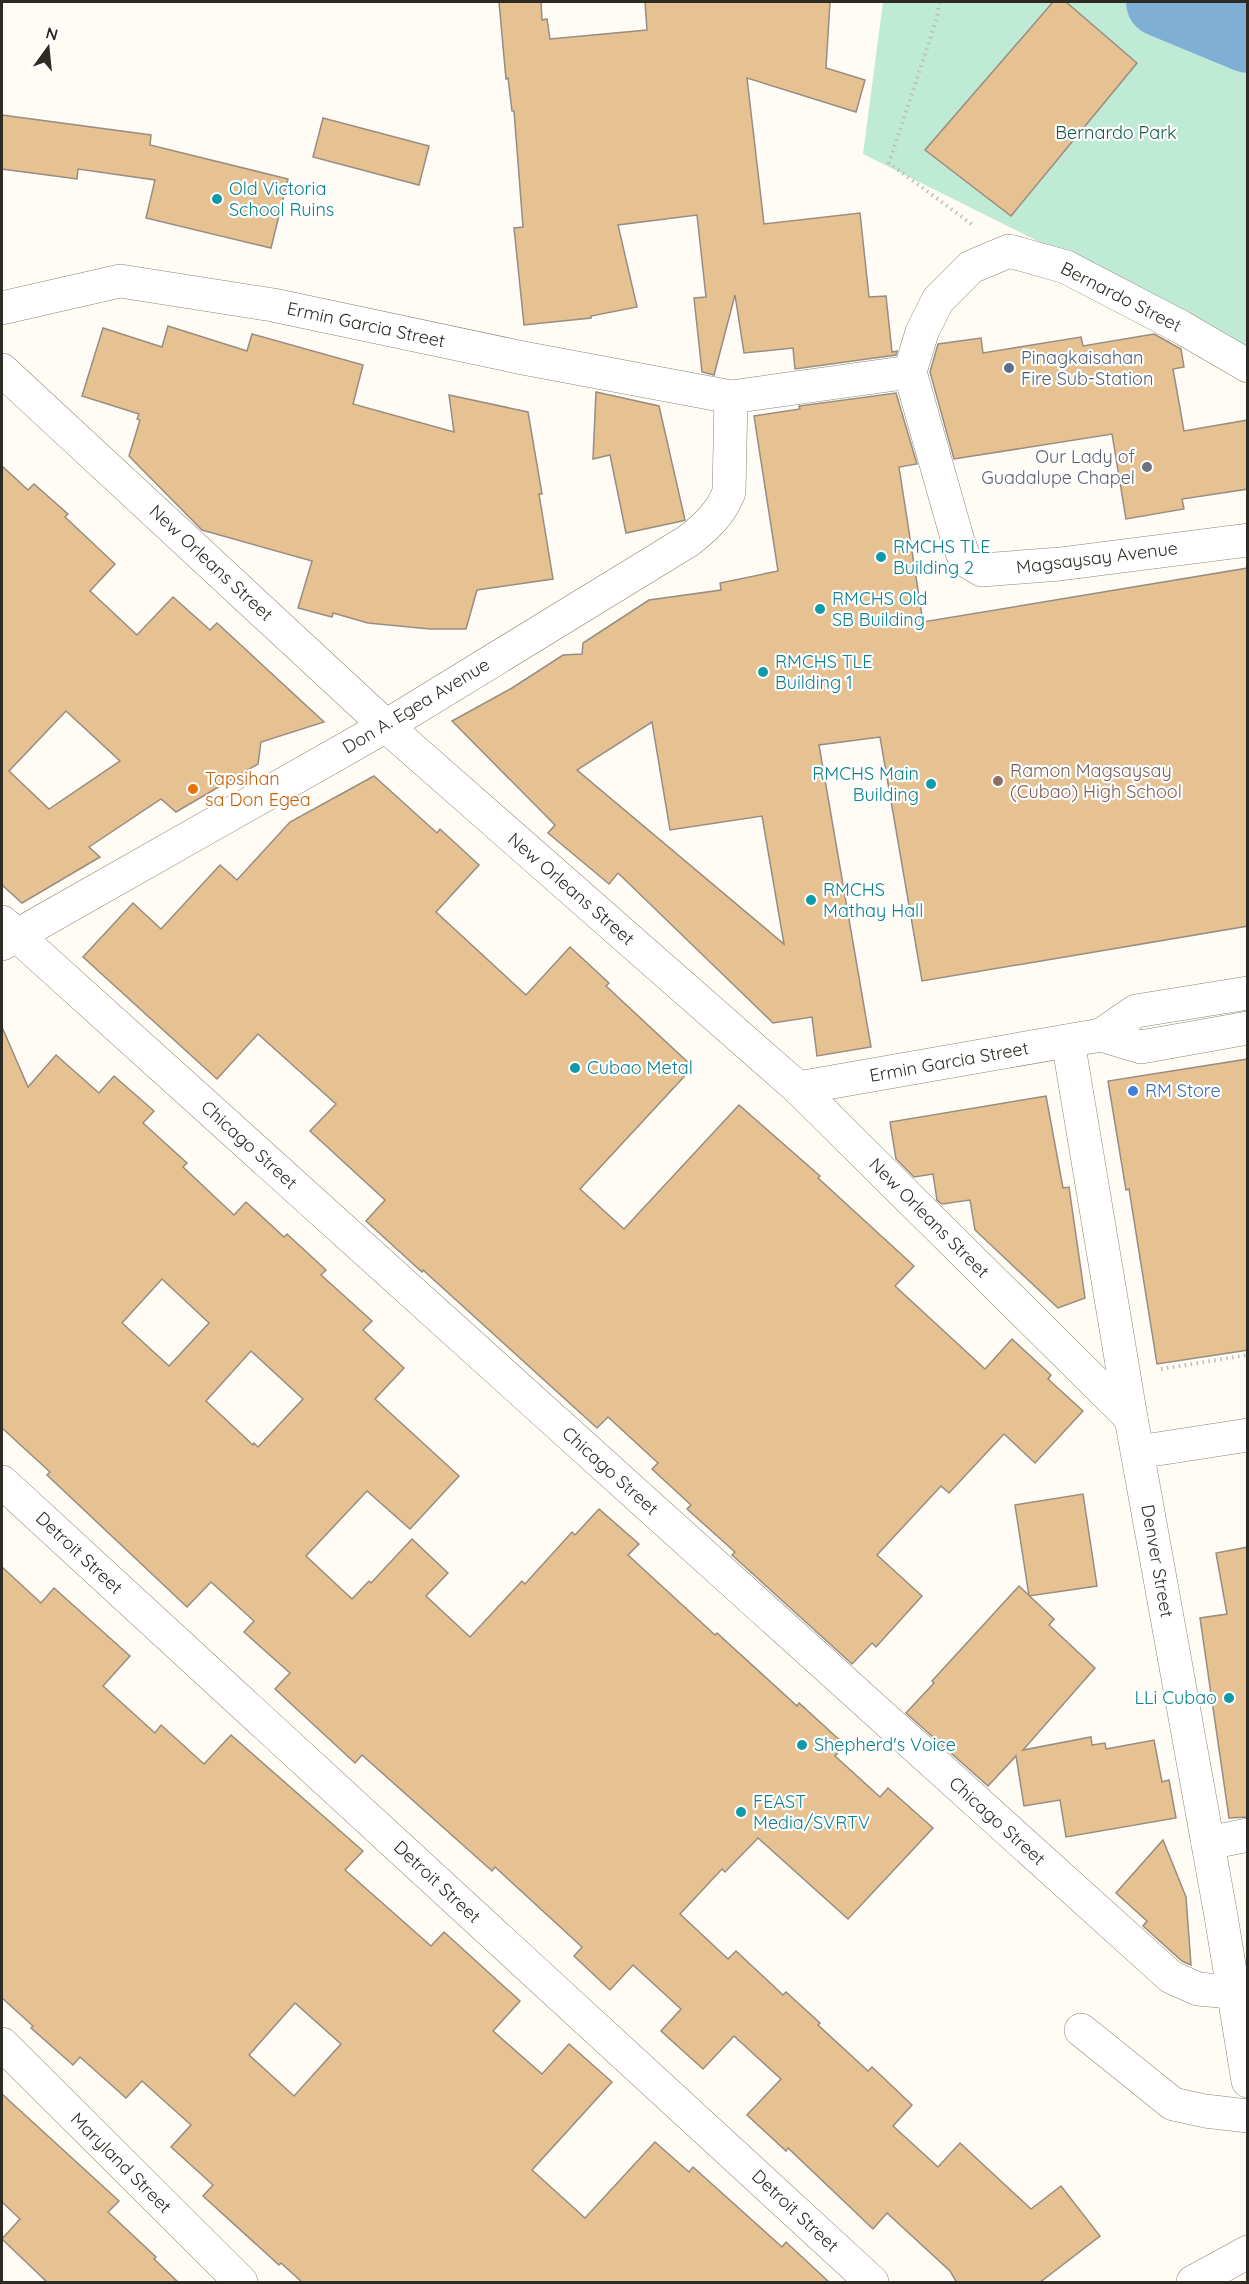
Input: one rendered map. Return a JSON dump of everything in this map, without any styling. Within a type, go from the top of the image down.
[{"type":"street","name":"Bernardo Street","points":[[1008,250],[1066,267],[1181,327],[1248,366]]},
{"type":"street","points":[[731,397],[910,372],[922,332],[938,300],[971,267],[1008,250]]},
{"type":"street","name":"Ermin Garcia Street","points":[[2,308],[120,281],[273,305],[523,358],[731,397]]},
{"type":"street","name":"New Orleans Street","points":[[2,370],[386,726],[798,1088],[1131,1418]]},
{"type":"street","name":"Magsaysay Avenue","points":[[910,372],[958,541],[965,560],[982,570],[1060,564],[1248,540]]},
{"type":"street","name":"Don A. Egea Avenue","points":[[6,934],[386,726],[688,541],[707,525],[724,504],[729,492],[731,397]]},
{"type":"street","name":"Chicago Street","points":[[6,934],[1171,1977],[1198,1989],[1232,1992]]},
{"type":"street","name":"Ermin Garcia Street","points":[[798,1088],[1101,1035],[1136,1011],[1248,993]]},
{"type":"street","name":"Ermin Garcia Street","points":[[1101,1035],[1141,1047],[1248,1028]]},
{"type":"street","name":"Denver Street","points":[[1068,1041],[1131,1418],[1208,1843],[1234,1914],[1232,1992],[1248,2081]]},
{"type":"street","points":[[1138,1452],[1248,1435]]},
{"type":"street","name":"Detroit Street","points":[[2,1482],[872,2283]]},
{"type":"street","points":[[1208,1843],[1248,1835]]},
{"type":"street","points":[[1081,2030],[1173,2104],[1248,2116]]},
{"type":"street","name":"Maryland Street","points":[[2,2044],[241,2283]]},
{"type":"street","points":[[1193,2283],[1248,2252]]},
{"type":"path","points":[[939,2],[937,18],[889,163],[1008,250]]},
{"type":"path","points":[[1124,1374],[1248,1355]]},
{"type":"green space","name":"Bernardo Park","points":[[883,2],[1247,2],[1247,357],[1208,326],[863,154]]},
{"type":"building","points":[[499,2],[541,2],[542,20],[547,19],[550,39],[647,30],[645,2],[830,2],[826,68],[865,80],[856,112],[747,78],[764,224],[860,213],[869,297],[886,296],[892,352],[897,351],[896,355],[795,369],[793,348],[744,353],[735,295],[714,375],[702,372],[694,298],[706,297],[697,215],[618,225],[637,307],[591,316],[591,318],[524,325],[514,228],[523,227],[514,111],[512,111],[508,78],[506,79]]},
{"type":"building","points":[[1053,2],[1066,2],[1137,63],[1011,216],[925,150]]},
{"type":"building","points":[[2,115],[151,135],[150,145],[288,179],[271,248],[146,218],[155,180],[78,169],[77,179],[2,169]]},
{"type":"building","points":[[323,118],[429,146],[419,185],[313,157]]},
{"type":"building","points":[[168,326],[247,351],[252,334],[363,365],[353,404],[454,432],[449,395],[528,412],[553,579],[477,590],[466,629],[430,629],[368,623],[333,613],[332,617],[298,608],[312,561],[202,530],[129,456],[140,420],[137,419],[139,414],[82,396],[103,328],[162,347]]},
{"type":"building","points":[[1154,334],[1181,349],[1184,367],[1173,369],[1184,431],[1248,420],[1248,489],[1182,499],[1184,509],[1126,519],[1112,434],[954,459],[930,372],[938,344],[981,338],[983,353],[1081,337],[1083,346]]},
{"type":"building","points":[[596,392],[659,406],[685,520],[626,533],[610,455],[593,459]]},
{"type":"building","name":"Ramon Magsaysay (Cubao) High School","points":[[896,393],[917,464],[899,467],[923,622],[1248,568],[1248,926],[922,981],[880,737],[819,745],[871,1047],[817,1056],[812,1017],[773,1023],[618,873],[609,884],[548,833],[555,825],[452,721],[512,688],[563,655],[582,654],[583,643],[649,600],[721,590],[720,583],[778,571],[754,416],[800,409],[799,406]],"holes":[[[652,722],[670,830],[762,816],[784,944],[577,770]]]},
{"type":"building","points":[[2,466],[28,490],[34,484],[68,514],[65,517],[115,564],[90,591],[137,635],[173,597],[210,630],[217,623],[324,722],[261,742],[258,764],[176,812],[161,799],[89,847],[100,857],[22,903],[2,885]],"holes":[[[66,711],[120,761],[49,809],[9,771]]]},
{"type":"building","points":[[374,776],[437,833],[440,829],[479,865],[436,912],[526,995],[570,947],[609,983],[606,986],[693,1067],[580,1189],[624,1229],[739,1105],[820,1176],[818,1178],[914,1266],[895,1286],[985,1369],[1012,1339],[1051,1375],[1048,1379],[1083,1411],[1035,1463],[1004,1434],[949,1493],[941,1486],[877,1555],[922,1596],[876,1647],[872,1643],[852,1664],[732,1555],[735,1552],[687,1509],[691,1505],[652,1469],[658,1463],[608,1417],[597,1428],[366,1221],[385,1200],[310,1131],[336,1104],[258,1034],[217,1079],[83,957],[133,903],[161,929],[220,865],[237,880],[290,822]]},
{"type":"building","points":[[2,1027],[28,1087],[56,1055],[99,1093],[114,1076],[154,1111],[143,1123],[187,1163],[183,1167],[234,1215],[246,1202],[284,1237],[287,1234],[326,1270],[321,1275],[372,1321],[363,1330],[404,1368],[375,1399],[459,1476],[410,1529],[367,1491],[306,1556],[352,1599],[369,1581],[371,1583],[412,1539],[448,1573],[426,1596],[470,1637],[522,1581],[525,1584],[572,1532],[575,1535],[599,1509],[639,1544],[628,1555],[715,1635],[717,1633],[797,1706],[799,1703],[845,1745],[835,1756],[880,1797],[888,1788],[933,1828],[848,1919],[758,1838],[725,1872],[722,1869],[680,1914],[728,1959],[736,1951],[783,1995],[786,1992],[868,2071],[872,2067],[912,2105],[893,2126],[938,2167],[960,2143],[1031,2209],[1061,2186],[1100,2236],[1039,2283],[957,2283],[950,2271],[887,2213],[873,2229],[788,2148],[786,2151],[747,2115],[781,2079],[734,2036],[703,2069],[661,2031],[681,2009],[633,1965],[610,1990],[574,1956],[582,1947],[495,1867],[492,1871],[362,1755],[355,1763],[275,1689],[290,1673],[244,1632],[254,1621],[211,1582],[187,1607],[47,1475],[50,1472],[2,1428]],"holes":[[[162,1279],[209,1323],[169,1366],[122,1323]],[[251,1351],[303,1399],[258,1447],[254,1443],[253,1445],[206,1401]]]},
{"type":"building","points":[[1248,1059],[1248,1350],[1157,1364],[1129,1189],[1126,1190],[1108,1081]]},
{"type":"building","points":[[1046,1096],[1063,1188],[1069,1187],[1085,1298],[1058,1308],[975,1230],[970,1200],[942,1204],[937,1200],[933,1174],[914,1177],[896,1159],[890,1122]]},
{"type":"building","points":[[1083,1494],[1097,1586],[1029,1596],[1015,1505]]},
{"type":"building","name":"LLi Cubao","points":[[1248,1547],[1248,1817],[1229,1818],[1200,1618],[1227,1614],[1216,1553]]},
{"type":"building","points":[[2,1567],[41,1603],[54,1588],[130,1656],[103,1686],[155,1733],[161,1725],[204,1764],[231,1735],[363,1851],[345,1870],[431,1946],[444,1932],[520,2001],[493,2031],[542,2074],[569,2044],[612,2082],[532,2170],[585,2218],[655,2142],[689,2172],[693,2167],[782,2247],[786,2242],[830,2283],[303,2283],[281,2263],[279,2265],[203,2196],[213,2185],[171,2147],[191,2125],[142,2081],[126,2098],[80,2057],[73,2065],[31,2028],[33,2026],[2,1998]],"holes":[[[295,2003],[341,2044],[294,2096],[249,2055]]]},
{"type":"building","points":[[1019,1586],[1054,1619],[1049,1625],[1095,1668],[1023,1750],[1091,1737],[1092,1745],[1105,1743],[1106,1749],[1154,1740],[1162,1782],[1169,1780],[1176,1818],[1066,1837],[1060,1800],[1024,1806],[1016,1756],[988,1786],[906,1713],[934,1683],[932,1681]]},
{"type":"building","points":[[1163,1840],[1186,1897],[1191,1965],[1182,1961],[1143,1926],[1147,1921],[1116,1893]]},
{"type":"building","points":[[2,2094],[119,2201],[108,2212],[156,2257],[154,2259],[179,2283],[48,2283],[2,2239],[20,2219],[2,2202]]},
{"type":"waterway","points":[[1161,2],[1248,38]]},
{"type":"place","name":"Old Victoria School Ruins","points":[[217,199]]},
{"type":"place","name":"Pinagkaisahan Fire Sub-Station","points":[[1009,368]]},
{"type":"place","name":"Our Lady of Guadalupe Chapel","points":[[1147,467]]},
{"type":"place","name":"RMCHS TLE Building 2","points":[[881,557]]},
{"type":"place","name":"RMCHS Old SB Building","points":[[820,609]]},
{"type":"place","name":"RMCHS TLE Building 1","points":[[763,672]]},
{"type":"place","name":"Ramon Magsaysay (Cubao) High School","points":[[998,781]]},
{"type":"place","name":"RMCHS Main Building","points":[[931,784]]},
{"type":"place","name":"Tapsihan sa Don Egea","points":[[193,789]]},
{"type":"place","name":"RMCHS Mathay Hall","points":[[811,900]]},
{"type":"place","name":"Cubao Metal","points":[[575,1068]]},
{"type":"place","name":"RM Store","points":[[1133,1091]]},
{"type":"place","name":"LLi Cubao","points":[[1229,1698]]},
{"type":"place","name":"Shepherd's Voice","points":[[802,1745]]},
{"type":"place","name":"FEAST Media/SVRTV","points":[[741,1812]]}]
